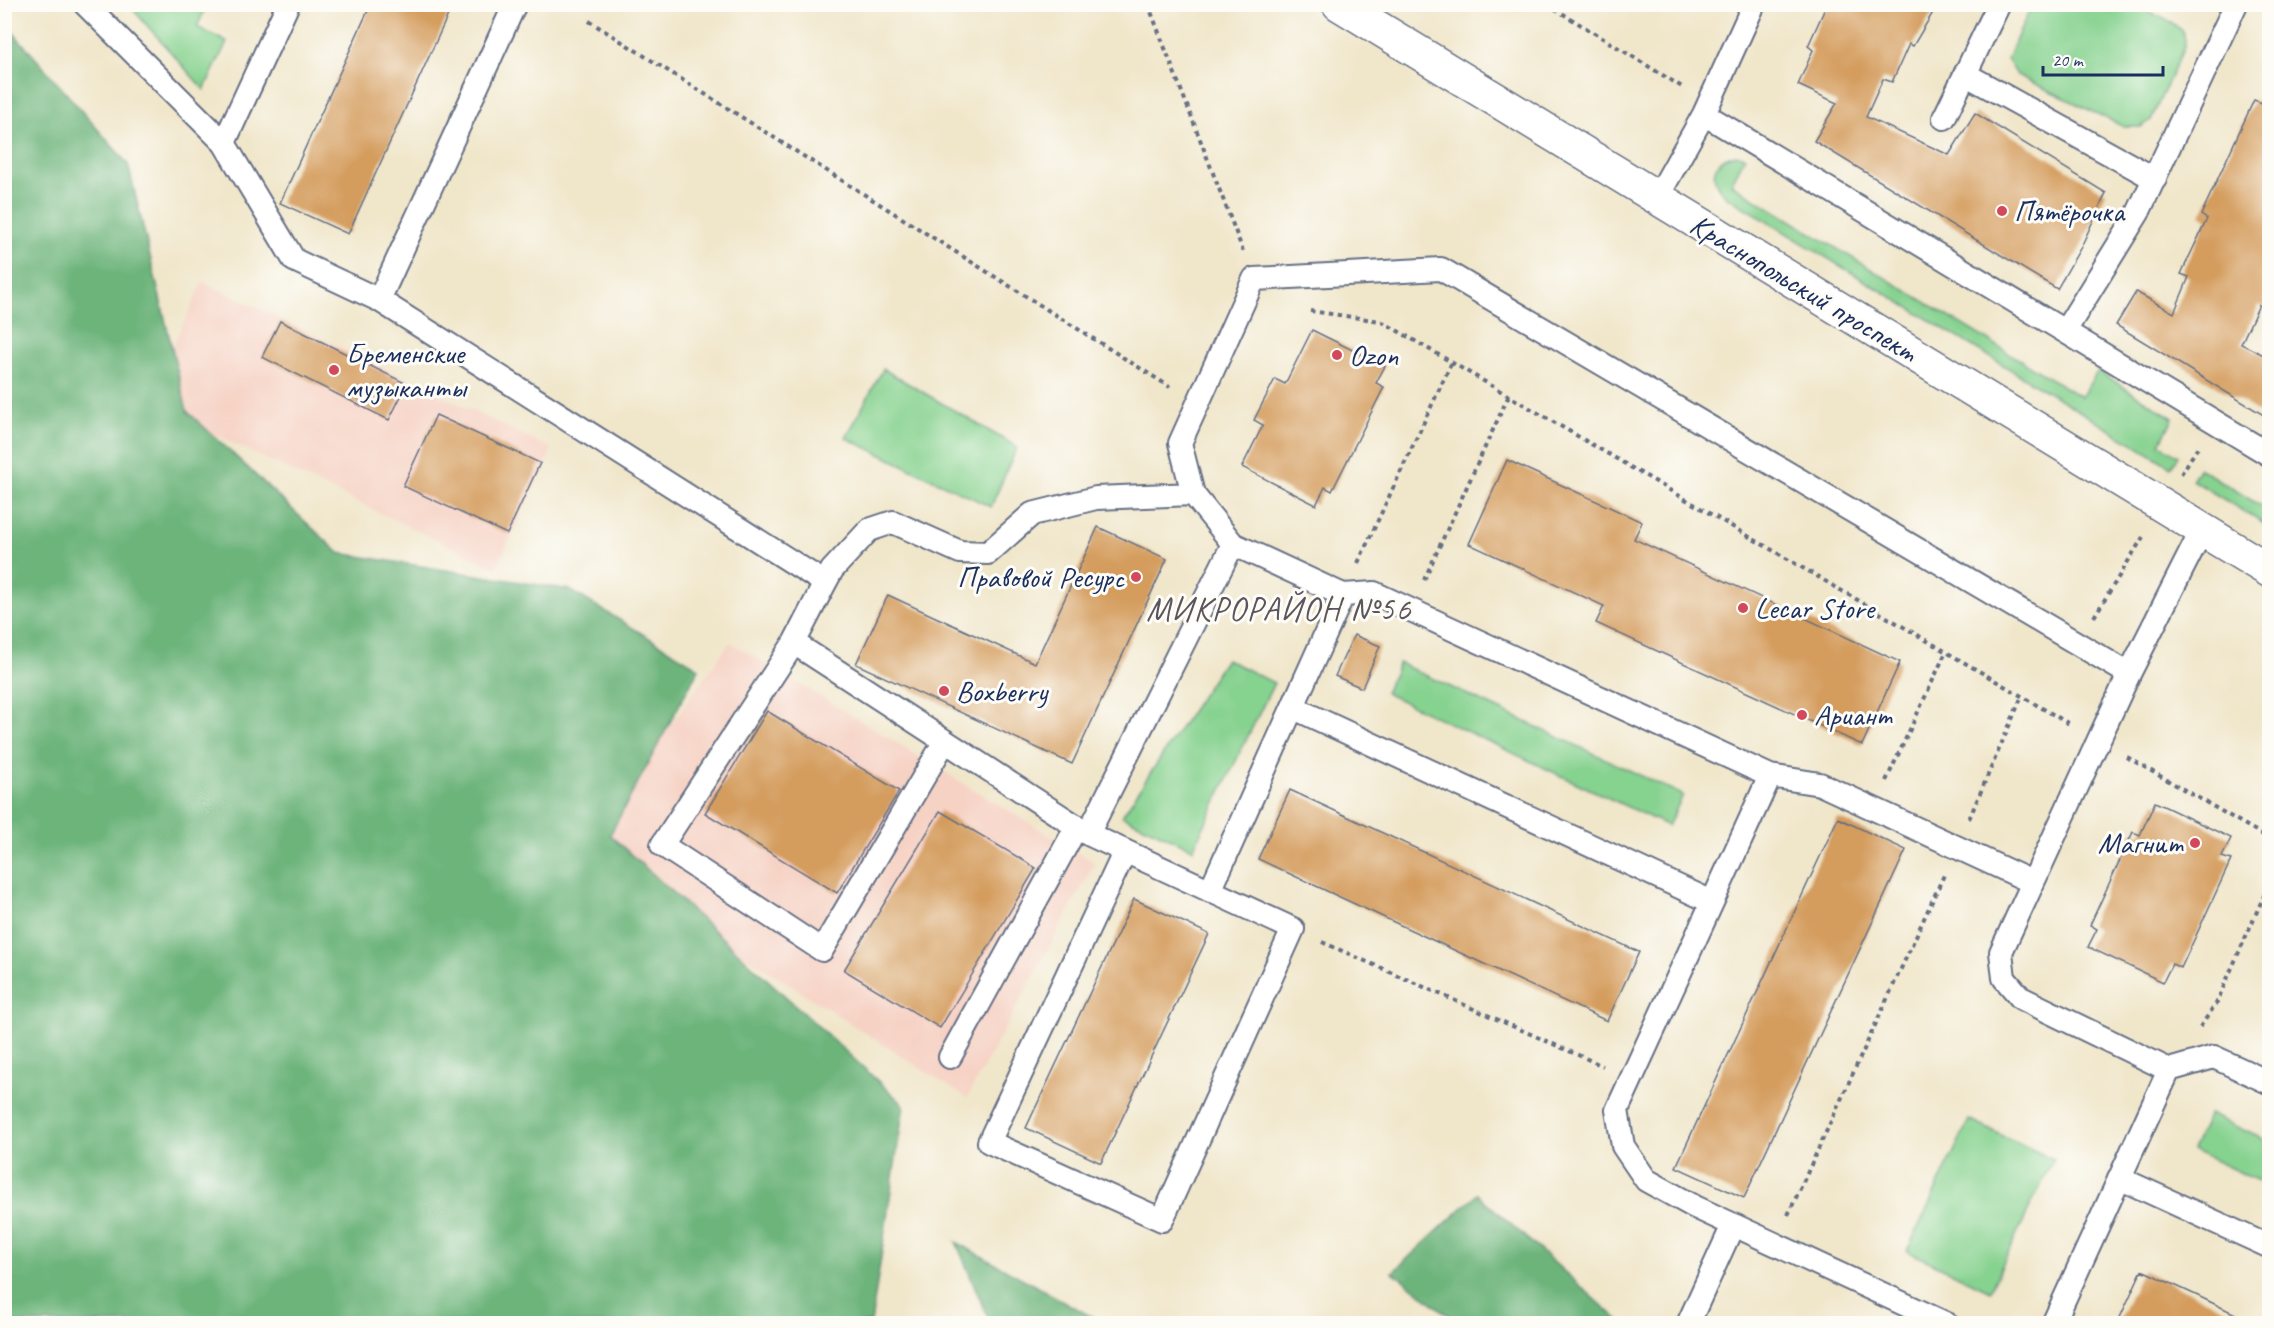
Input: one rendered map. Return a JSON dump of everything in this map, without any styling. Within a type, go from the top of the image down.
[{"type":"street","name":"Краснопольский проспект","points":[[1339,4],[2270,571]]},
{"type":"lane","points":[[84,4],[224,143],[294,260],[379,300],[825,583]]},
{"type":"lane","points":[[224,143],[288,4]]},
{"type":"lane","points":[[379,300],[515,4]]},
{"type":"lane","points":[[1657,198],[1704,114],[1754,4]]},
{"type":"lane","points":[[1944,118],[1999,4]]},
{"type":"lane","points":[[2065,331],[2138,213],[2236,4]]},
{"type":"lane","points":[[1965,74],[2155,179]]},
{"type":"lane","points":[[1704,114],[2270,455]]},
{"type":"lane","points":[[2032,882],[1820,784],[1770,776],[1374,593],[1343,595],[1233,544],[1193,494],[1180,443],[1254,279],[1442,269],[2129,674]]},
{"type":"lane","points":[[945,741],[822,950],[662,845],[794,643],[832,570],[869,530],[893,522],[960,552],[988,553],[1032,514],[1096,498],[1193,494]]},
{"type":"lane","points":[[2202,530],[2129,674],[2001,952],[2004,978],[2021,998],[2169,1070],[2214,1058],[2270,1083]]},
{"type":"lane","points":[[950,1057],[1083,830],[1233,544]]},
{"type":"lane","points":[[1210,891],[1343,595]]},
{"type":"lane","points":[[794,643],[1083,830],[1125,852],[1293,929],[1162,1220],[989,1142],[1125,852]]},
{"type":"lane","points":[[1294,708],[1712,902]]},
{"type":"lane","points":[[1770,776],[1617,1110],[1623,1146],[1646,1180],[1695,1208],[1774,1244],[1906,1315],[1947,1323]]},
{"type":"lane","points":[[2053,1323],[2169,1070]]},
{"type":"lane","points":[[2119,1178],[2270,1247]]},
{"type":"lane","points":[[1688,1323],[1734,1225]]},
{"type":"path","points":[[1148,4],[1254,279]]},
{"type":"path","points":[[1547,4],[1690,91],[1704,114]]},
{"type":"path","points":[[590,21],[1197,404]]},
{"type":"path","points":[[1305,310],[1381,321],[2099,741],[2270,838]]},
{"type":"path","points":[[1343,595],[1452,362]]},
{"type":"path","points":[[1410,609],[1509,395]]},
{"type":"path","points":[[1873,809],[1947,652]]},
{"type":"path","points":[[1774,1244],[1956,847],[2022,696]]},
{"type":"path","points":[[2169,1070],[2216,1004],[2270,882]]},
{"type":"path","points":[[1293,929],[1631,1078]]},
{"type":"shaded area","points":[[203,282],[552,449],[496,568],[146,402]]},
{"type":"shaded area","points":[[730,642],[1095,863],[967,1098],[581,851]]},
{"type":"green space","points":[[129,5],[207,5],[197,27],[227,42],[204,90]]},
{"type":"green space","points":[[2032,5],[2134,5],[2171,22],[2182,31],[2185,40],[2184,47],[2151,120],[2141,127],[2124,127],[2017,75],[2007,59]]},
{"type":"green space","points":[[4,22],[128,164],[187,411],[339,553],[570,590],[699,668],[610,835],[904,1105],[871,1323],[5,1323]]},
{"type":"green space","points":[[1736,154],[1745,157],[1731,184],[2081,397],[2098,371],[2173,418],[2160,444],[2178,456],[2171,467],[1727,197],[1717,184],[1715,172],[1721,161]]},
{"type":"green space","points":[[883,369],[1017,447],[991,507],[846,438]]},
{"type":"green space","points":[[2199,468],[2269,511],[2269,527],[2192,480]]},
{"type":"green space","points":[[1226,659],[1274,683],[1193,849],[1122,816]]},
{"type":"green space","points":[[1399,663],[1683,795],[1668,826],[1385,693]]},
{"type":"green space","points":[[2209,1114],[2269,1142],[2269,1186],[2192,1150]]},
{"type":"green space","points":[[1969,1120],[2053,1159],[1990,1291],[1907,1251]]},
{"type":"green space","points":[[1477,1194],[1622,1323],[1458,1323],[1393,1272]]},
{"type":"green space","points":[[956,1242],[1103,1323],[990,1323]]},
{"type":"building","points":[[371,4],[453,4],[348,234],[280,203]]},
{"type":"building","points":[[1827,4],[1938,4],[1913,46],[1909,44],[1892,82],[1883,79],[1866,117],[1949,155],[1975,113],[2106,193],[2081,247],[2057,289],[1814,141],[1837,103],[1798,85],[1813,50],[1808,46]]},
{"type":"building","points":[[2270,86],[2270,302],[2266,308],[2259,305],[2241,344],[2270,358],[2270,419],[2116,325],[2136,292],[2174,313],[2189,277],[2181,274],[2207,219],[2201,215],[2254,100],[2262,103]]},
{"type":"building","name":"Бременские музыканты","points":[[280,321],[407,384],[389,420],[262,357]]},
{"type":"building","points":[[1312,330],[1385,366],[1376,383],[1384,387],[1332,491],[1325,487],[1316,505],[1242,467],[1263,425],[1254,420],[1275,379],[1285,384]]},
{"type":"building","points":[[436,415],[540,463],[507,534],[403,486]]},
{"type":"building","points":[[1507,460],[1642,522],[1634,539],[1900,662],[1862,745],[1596,623],[1604,606],[1469,544]]},
{"type":"building","points":[[1098,527],[1167,559],[1072,764],[856,664],[888,595],[1035,663]]},
{"type":"building","points":[[1354,635],[1380,646],[1362,688],[1335,676]]},
{"type":"building","points":[[767,711],[899,791],[837,893],[705,813]]},
{"type":"building","points":[[1290,790],[1639,952],[1607,1021],[1258,859]]},
{"type":"building","points":[[2155,802],[2231,838],[2222,857],[2231,860],[2181,968],[2172,964],[2163,982],[2088,947],[2097,929],[2090,925],[2113,875],[2133,832],[2140,835]]},
{"type":"building","points":[[940,811],[1036,868],[940,1028],[844,970]]},
{"type":"building","points":[[1838,818],[1906,850],[1744,1198],[1676,1167]]},
{"type":"building","points":[[1134,899],[1209,934],[1101,1163],[1026,1128]]},
{"type":"building","points":[[2142,1270],[2198,1296],[2256,1324],[2117,1324]]},
{"type":"place","name":"Пятёрочка","points":[[2002,211]]},
{"type":"place","name":"Ozon","points":[[1337,355]]},
{"type":"place","name":"Бременские музыканты","points":[[334,370]]},
{"type":"place","name":"Правовой Ресурс","points":[[1136,577]]},
{"type":"place","name":"Lecar Store","points":[[1743,608]]},
{"type":"place","name":"Boxberry","points":[[944,691]]},
{"type":"place","name":"Ариант","points":[[1802,715]]},
{"type":"place","name":"Магнит","points":[[2195,843]]},
{"type":"district","name":"МИКРОРАЙОН №56","points":[[1279,608]]}]
